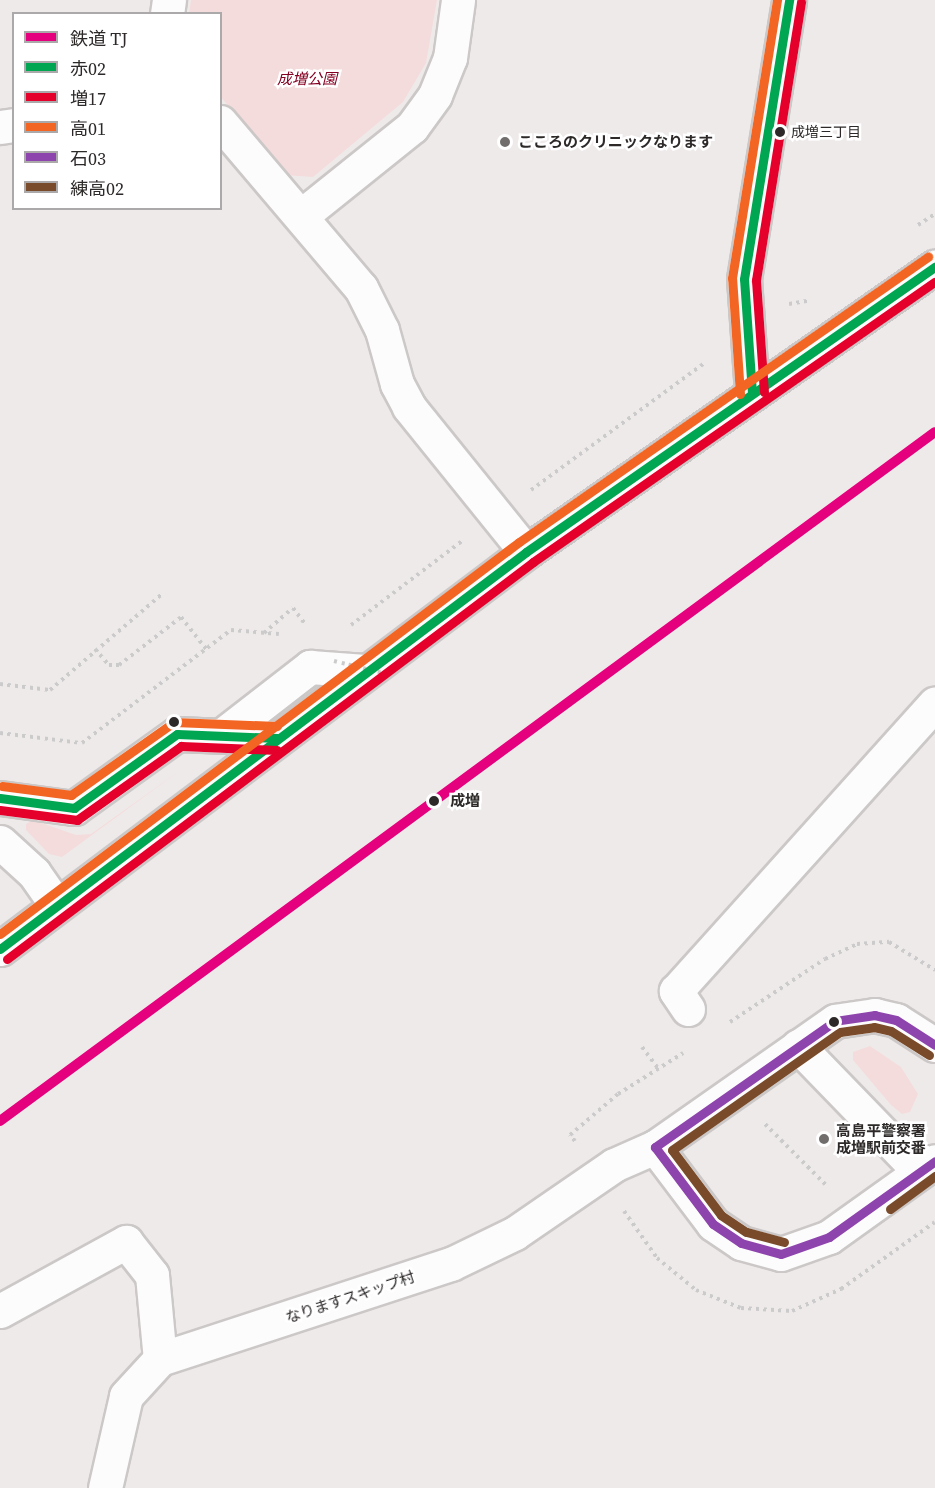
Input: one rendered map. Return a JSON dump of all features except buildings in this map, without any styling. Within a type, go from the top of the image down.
[{"type":"street","points":[[301,216],[412,127],[435,95],[450,58],[458,0]]},
{"type":"street","points":[[752,393],[744,279],[789,0]]},
{"type":"street","points":[[222,124],[301,216],[369,301],[398,384],[423,429],[526,552]]},
{"type":"street","points":[[0,949],[277,738],[374,672],[526,552],[935,267]]},
{"type":"street","points":[[221,736],[310,667],[374,672]]},
{"type":"street","points":[[688,1009],[676,991],[935,703]]},
{"type":"street","points":[[0,798],[75,808],[177,734],[277,738]]},
{"type":"street","points":[[0,842],[34,873],[56,905]]},
{"type":"street","name":"なりますスキップ村","points":[[105,1488],[126,1396],[160,1359],[451,1264],[515,1233],[614,1165],[656,1147],[835,1021],[854,1015],[896,1020],[927,1039]]},
{"type":"street","points":[[927,1039],[935,1062]]},
{"type":"street","points":[[656,1147],[713,1224],[761,1251],[800,1251],[858,1217],[927,1166],[798,1046]]},
{"type":"street","points":[[0,1311],[126,1242],[152,1275],[160,1359]]},
{"type":"path","points":[[0,684],[50,690],[95,649],[162,594]]},
{"type":"path","points":[[264,633],[293,608],[302,621]]},
{"type":"path","points":[[95,649],[110,664],[118,665],[180,617],[206,649]]},
{"type":"path","points":[[334,661],[374,672]]},
{"type":"path","points":[[570,1135],[658,1068],[825,959],[856,944],[889,942],[935,970]]},
{"type":"path","points":[[688,1009],[706,1038]]},
{"type":"path","points":[[642,1047],[658,1068]]},
{"type":"path","points":[[737,1089],[757,1116],[858,1217],[889,1253]]},
{"type":"green space","name":"成増公園","points":[[191,0],[437,0],[426,63],[403,102],[313,177],[284,175],[222,98],[222,12],[189,12]]},
{"type":"green space","points":[[182,769],[62,857],[49,854],[26,830],[26,824],[33,820],[76,835],[91,834]]},
{"type":"green space","points":[[870,1046],[901,1067],[918,1094],[910,1112],[902,1114],[891,1105],[853,1060],[853,1052]]},
{"type":"rail line","name":"TJ","points":[[0,1121],[935,432]]},
{"type":"transit line","name":"高01","points":[[740,394],[732,278],[777,0]]},
{"type":"transit line","name":"赤02","points":[[752,393],[744,279],[789,0]]},
{"type":"transit line","name":"増17","points":[[764,392],[756,280],[801,2]]},
{"type":"transit line","name":"高01","points":[[0,934],[519,542],[928,257]]},
{"type":"transit line","name":"赤02","points":[[0,949],[526,552],[935,267]]},
{"type":"transit line","name":"増17","points":[[7,959],[533,562],[935,282]]},
{"type":"transit line","name":"高01","points":[[2,786],[71,795],[174,722],[277,726]]},
{"type":"transit line","name":"赤02","points":[[0,798],[74,808],[177,734],[277,738]]},
{"type":"transit line","name":"増17","points":[[0,810],[77,820],[181,746],[277,750]]},
{"type":"transit line","name":"石03","points":[[935,1045],[896,1020],[875,1015],[835,1021],[655,1147],[713,1224],[741,1243],[781,1254],[829,1237],[935,1161]]},
{"type":"transit line","name":"練高02","points":[[784,1242],[746,1232],[721,1215],[672,1150],[840,1032],[874,1027],[891,1031],[929,1055]]},
{"type":"transit line","name":"練高02","points":[[890,1209],[935,1176]]},
{"type":"place","name":"成増三丁目","points":[[780,132]]},
{"type":"place","name":"こころのクリニックなります","points":[[505,142]]},
{"type":"place","name":"成増","points":[[434,801]]},
{"type":"place","name":"高島平警察署 成増駅前交番","points":[[824,1139]]}]
